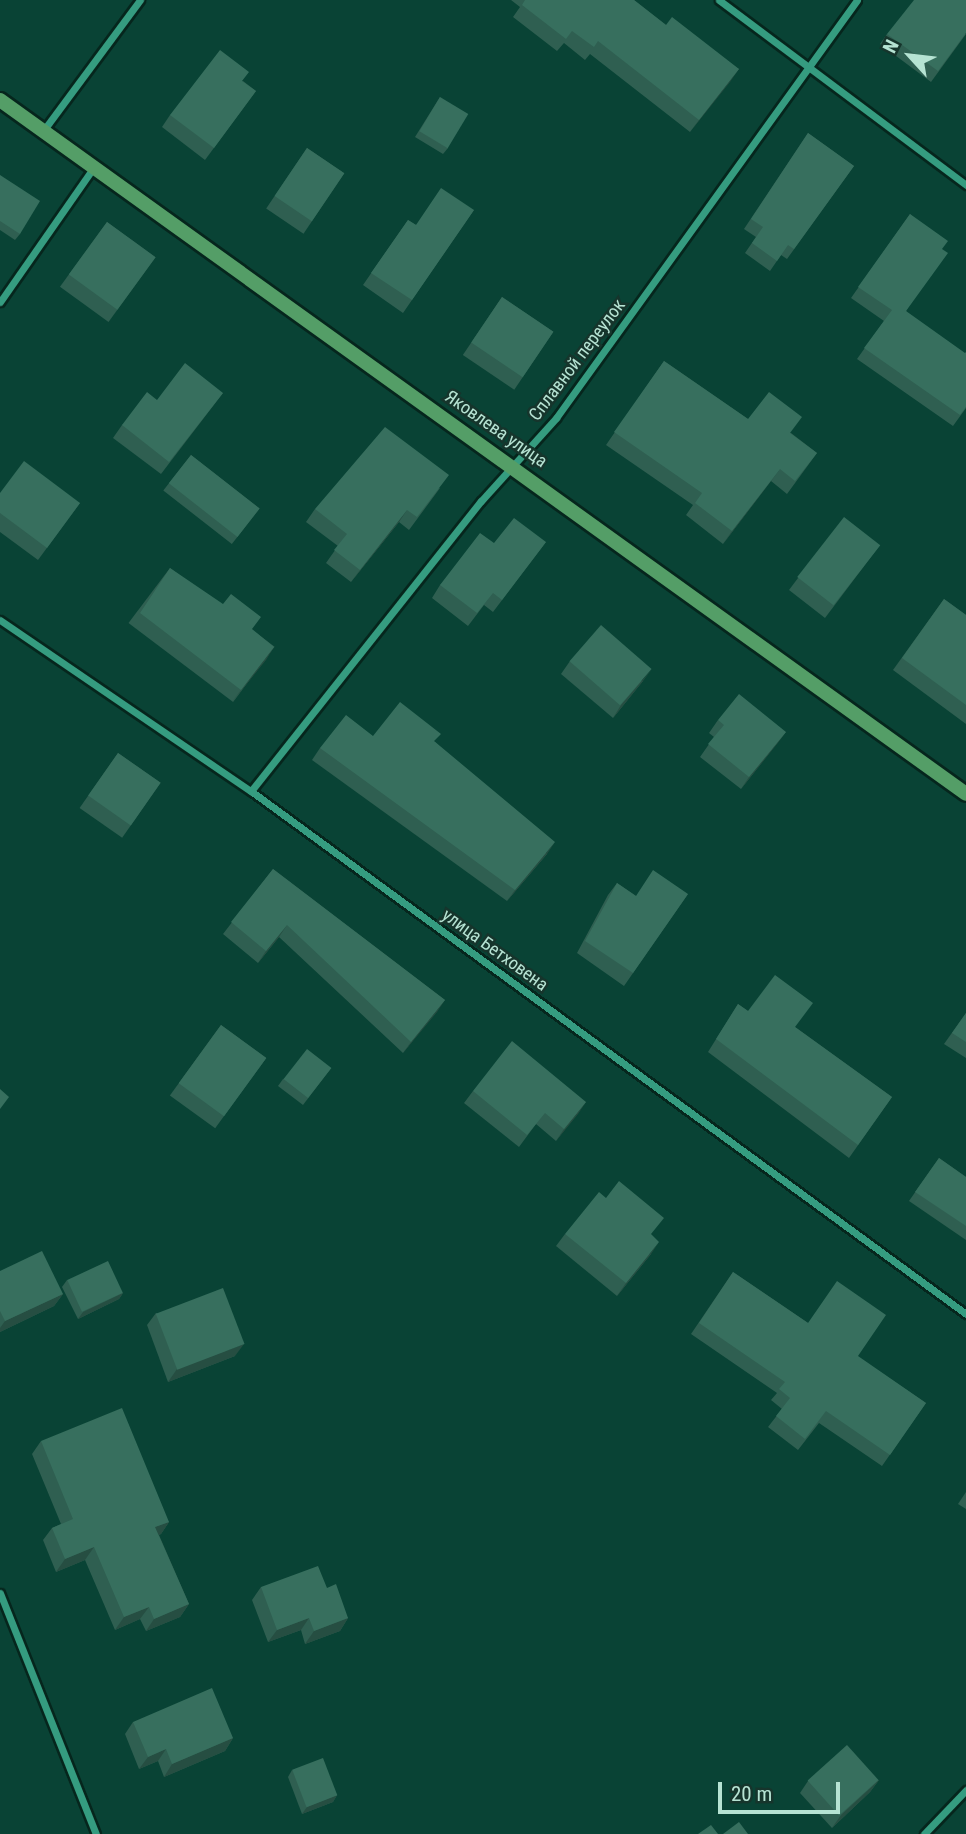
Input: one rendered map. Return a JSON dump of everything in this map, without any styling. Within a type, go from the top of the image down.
[{"type":"street","points":[[43,131],[140,0]]},
{"type":"street","points":[[719,0],[966,185]]},
{"type":"street","name":"Сплавной переулок","points":[[251,791],[514,465],[556,418],[857,0]]},
{"type":"street","name":"Яковлева улица","points":[[0,100],[514,465],[966,794]]},
{"type":"street","points":[[0,302],[94,167]]},
{"type":"street","name":"улица Бетховена","points":[[0,620],[251,791],[966,1314]]},
{"type":"street","points":[[0,1593],[96,1834]]},
{"type":"street","points":[[924,1834],[966,1790]]},
{"type":"building","points":[[525,0],[634,0],[666,25],[672,17],[739,69],[699,120],[598,41],[594,47],[572,31],[566,39],[522,5]]},
{"type":"building","points":[[914,0],[966,0],[966,33],[938,71],[887,34]]},
{"type":"building","points":[[220,50],[249,72],[242,81],[256,91],[214,148],[170,115]]},
{"type":"building","points":[[440,97],[468,114],[448,148],[419,131]]},
{"type":"building","points":[[808,133],[854,166],[794,249],[788,245],[777,261],[752,243],[763,227],[751,219]]},
{"type":"building","points":[[307,148],[344,173],[312,221],[275,196]]},
{"type":"building","points":[[0,175],[40,201],[20,234],[0,221]]},
{"type":"building","points":[[441,188],[474,210],[412,300],[371,273],[408,220],[416,225]]},
{"type":"building","points":[[910,214],[948,241],[942,249],[948,253],[906,311],[966,352],[966,407],[960,415],[864,348],[892,310],[858,287]]},
{"type":"building","points":[[107,222],[156,257],[117,310],[69,275]]},
{"type":"building","points":[[502,297],[553,332],[523,377],[471,343]]},
{"type":"building","points":[[664,361],[748,419],[769,392],[802,417],[790,433],[817,453],[795,481],[780,469],[732,531],[695,503],[702,493],[614,432]]},
{"type":"building","points":[[185,363],[223,393],[169,462],[122,425],[147,392],[157,400]]},
{"type":"building","points":[[385,427],[449,475],[417,517],[407,510],[360,570],[334,550],[347,534],[315,509]]},
{"type":"building","points":[[191,455],[260,509],[237,537],[169,483]]},
{"type":"building","points":[[24,461],[80,503],[47,548],[0,513],[0,493]]},
{"type":"building","points":[[844,517],[880,545],[833,605],[797,577]]},
{"type":"building","points":[[514,518],[546,542],[502,600],[493,593],[477,613],[440,585],[480,533],[494,543]]},
{"type":"building","points":[[170,568],[223,604],[231,594],[261,617],[252,629],[274,647],[241,690],[140,613]]},
{"type":"building","points":[[944,599],[966,615],[966,705],[902,658]]},
{"type":"building","points":[[601,625],[652,669],[620,705],[570,661]]},
{"type":"building","points":[[739,694],[786,732],[749,777],[708,744],[724,725],[718,720]]},
{"type":"building","points":[[400,702],[441,734],[434,741],[555,842],[515,890],[320,748],[346,715],[373,736]]},
{"type":"building","points":[[118,753],[161,783],[131,825],[88,796]]},
{"type":"building","points":[[273,869],[445,1000],[411,1042],[287,925],[266,951],[231,922]]},
{"type":"building","points":[[653,870],[688,894],[633,973],[585,941],[617,883],[636,896]]},
{"type":"building","points":[[775,975],[813,1003],[795,1027],[892,1097],[858,1145],[716,1039],[738,1004],[748,1011]]},
{"type":"building","points":[[966,1013],[966,1042],[952,1033]]},
{"type":"building","points":[[221,1025],[266,1058],[224,1116],[179,1083]]},
{"type":"building","points":[[512,1041],[586,1102],[564,1129],[545,1113],[527,1135],[473,1091]]},
{"type":"building","points":[[307,1049],[331,1068],[308,1098],[284,1079]]},
{"type":"building","points":[[0,1089],[9,1097],[0,1109]]},
{"type":"building","points":[[939,1158],[966,1177],[966,1226],[915,1192]]},
{"type":"building","points":[[619,1181],[664,1218],[651,1234],[659,1242],[626,1283],[565,1234],[599,1192],[606,1198]]},
{"type":"building","points":[[42,1251],[63,1294],[5,1321],[0,1311],[0,1271]]},
{"type":"building","points":[[108,1261],[123,1293],[82,1312],[67,1280]]},
{"type":"building","points":[[733,1272],[808,1323],[837,1281],[886,1315],[858,1356],[926,1403],[890,1455],[826,1411],[805,1439],[776,1416],[790,1398],[779,1389],[785,1382],[699,1323]]},
{"type":"building","points":[[223,1288],[245,1344],[177,1370],[156,1314]]},
{"type":"building","points":[[122,1408],[169,1522],[155,1527],[189,1604],[154,1619],[149,1607],[124,1617],[94,1547],[65,1559],[52,1528],[73,1519],[41,1441]]},
{"type":"building","points":[[318,1566],[327,1588],[336,1584],[348,1618],[314,1631],[309,1618],[277,1630],[261,1587]]},
{"type":"building","points":[[212,1688],[233,1738],[172,1764],[166,1749],[148,1757],[133,1722]]},
{"type":"building","points":[[847,1745],[878,1780],[839,1815],[808,1780]]},
{"type":"building","points":[[323,1758],[337,1795],[307,1807],[292,1770]]},
{"type":"building","points":[[739,1822],[748,1834],[723,1834]]},
{"type":"building","points":[[711,1825],[718,1834],[698,1834]]}]
